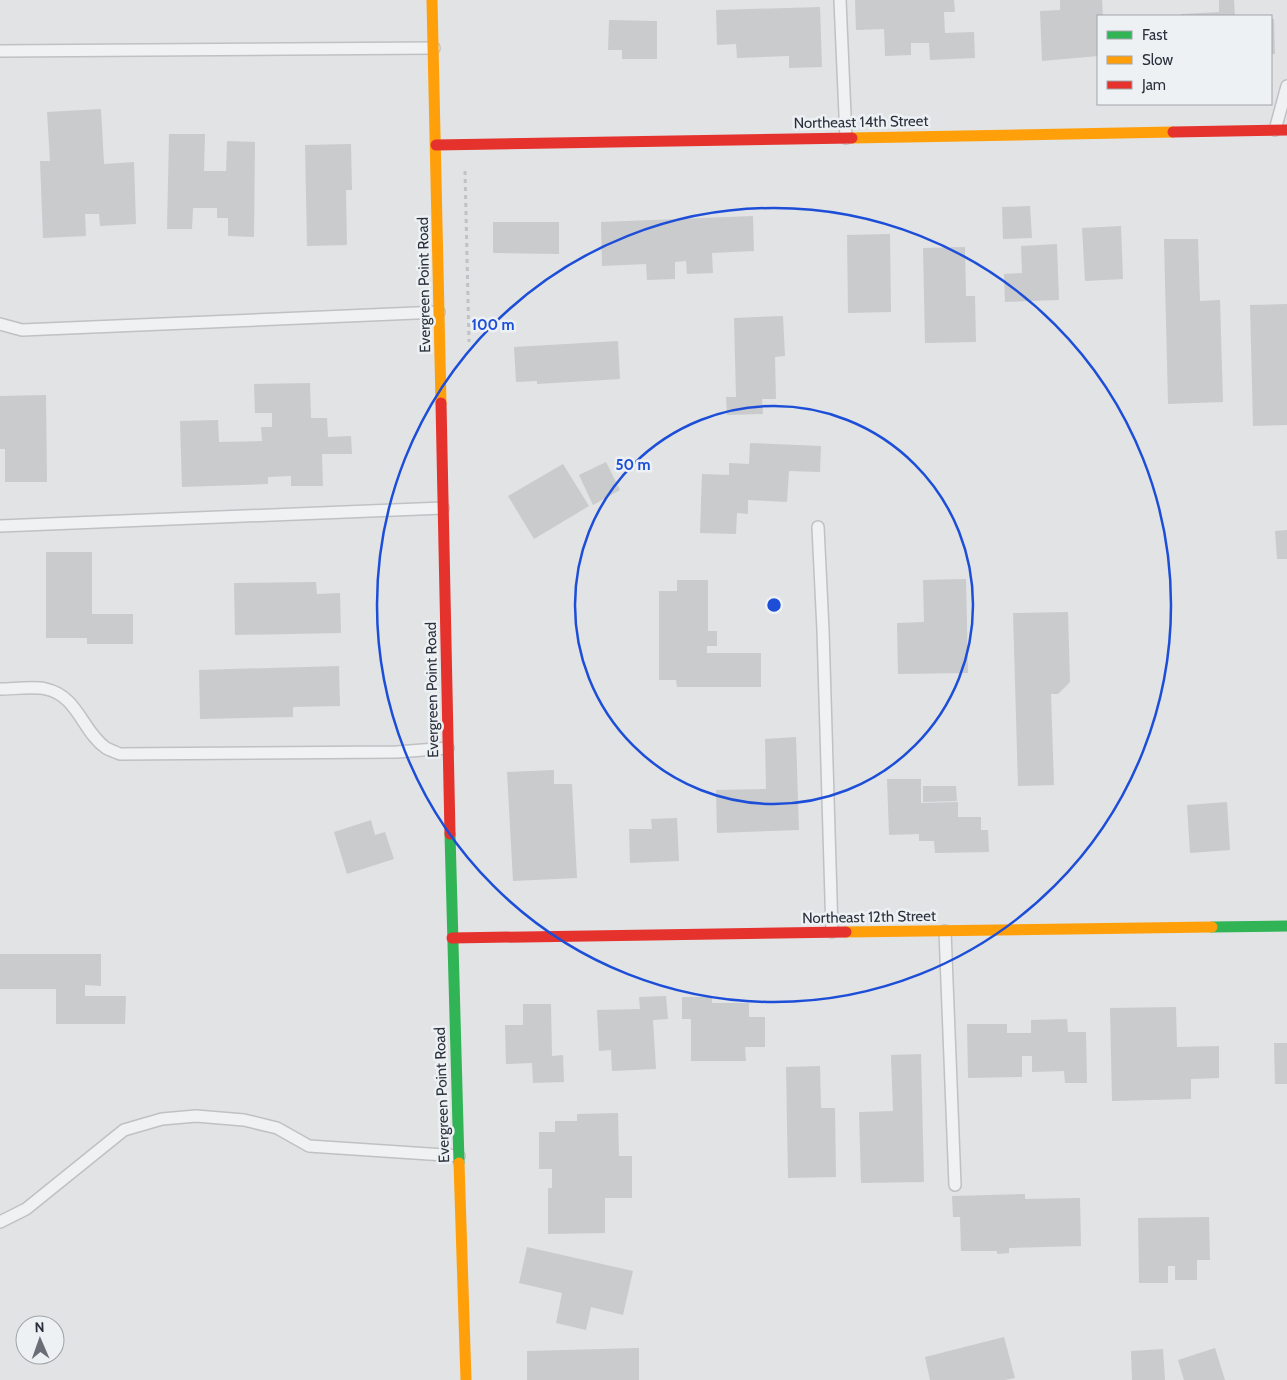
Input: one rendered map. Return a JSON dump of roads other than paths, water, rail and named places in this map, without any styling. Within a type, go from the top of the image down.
[{"type":"street","name":"Evergreen Point Road","points":[[432,0],[452,938],[466,1380]]},
{"type":"street","name":"Northeast 14th Street","points":[[436,145],[1287,130]]},
{"type":"street","name":"Northeast 12th Street","points":[[452,938],[1287,926]]},
{"type":"lane","points":[[840,0],[846,138]]},
{"type":"lane","points":[[0,51],[434,48]]},
{"type":"lane","points":[[1275,130],[1287,86]]},
{"type":"lane","points":[[0,324],[22,330],[439,312]]},
{"type":"lane","points":[[0,526],[443,508]]},
{"type":"lane","points":[[818,527],[832,932]]},
{"type":"lane","points":[[0,689],[46,688],[62,695],[76,708],[100,742],[105,747],[120,754],[253,755],[397,752],[448,748]]},
{"type":"lane","points":[[945,931],[955,1185]]},
{"type":"lane","points":[[0,1222],[26,1209],[124,1130],[162,1119],[196,1116],[244,1120],[277,1128],[310,1146],[459,1156]]}]
